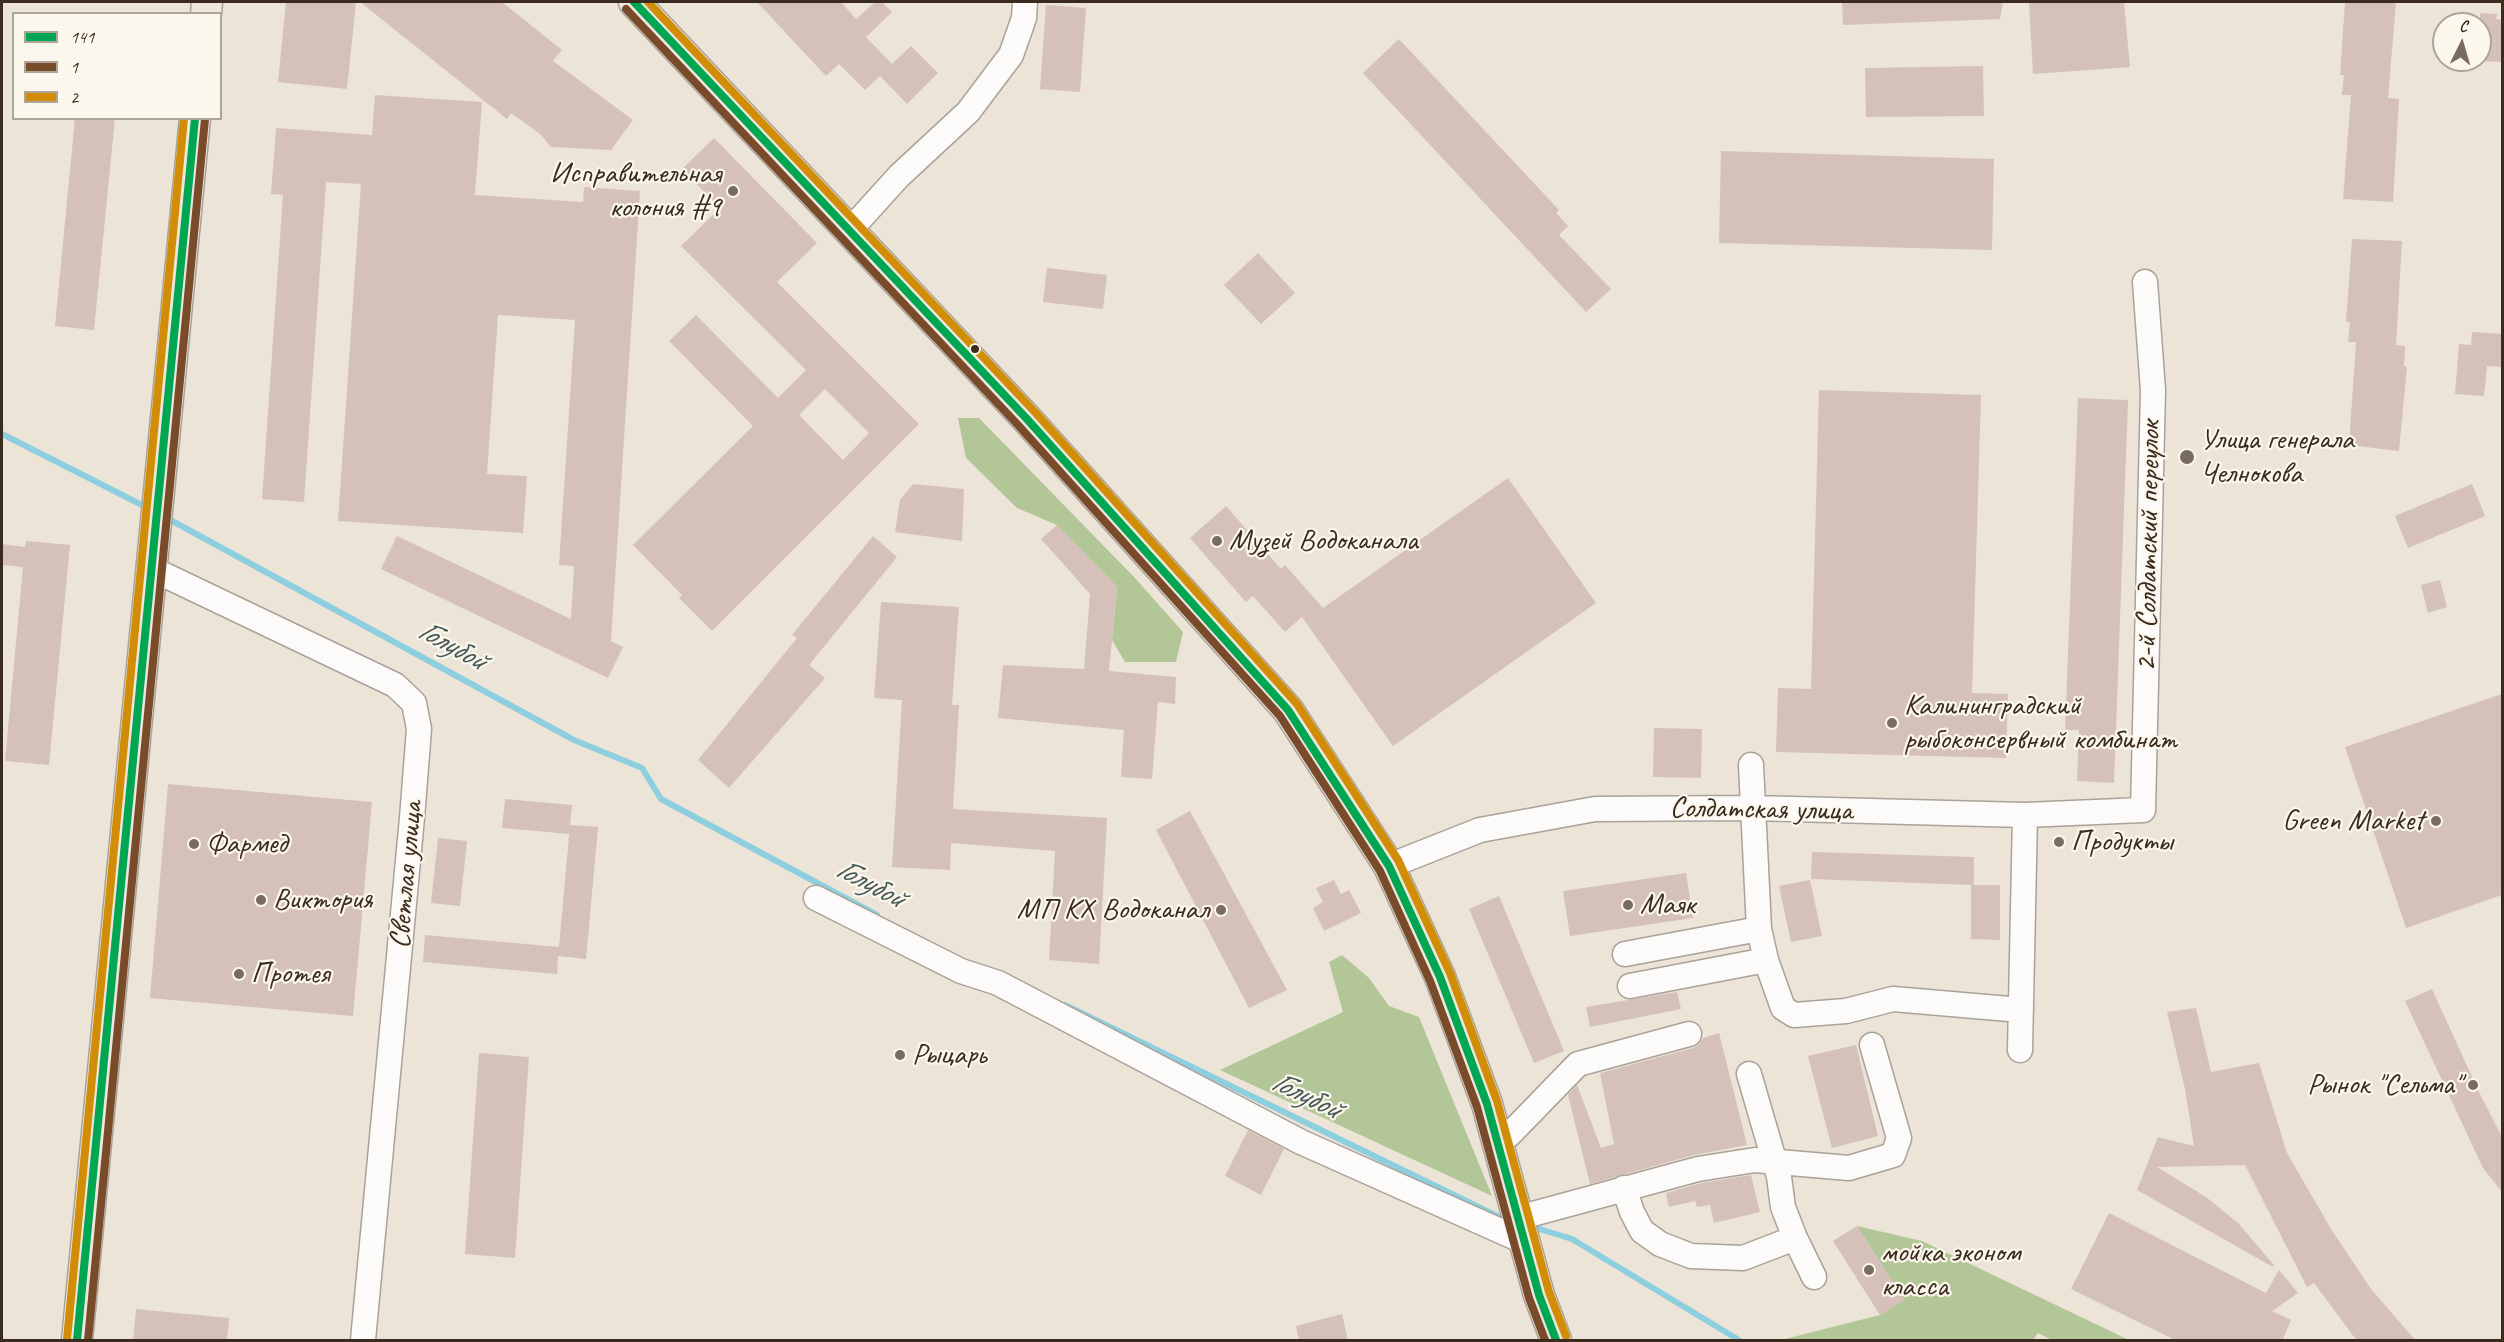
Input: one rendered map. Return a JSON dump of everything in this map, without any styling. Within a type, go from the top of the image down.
[{"type":"main road","points":[[634,2],[851,229],[1034,427],[1288,710],[1389,866],[1440,977],[1503,1137],[1520,1224],[1539,1294],[1556,1341]]},
{"type":"main road","points":[[76,1341],[195,120]]},
{"type":"main road","points":[[1539,1294],[1544,1341]]},
{"type":"street","points":[[851,229],[899,176],[968,112],[1011,55],[1024,18],[1025,2]]},
{"type":"street","name":"2-й Солдатский переулок","points":[[2143,810],[2153,390],[2145,282]]},
{"type":"street","name":"Светлая улица","points":[[152,569],[395,685],[414,704],[419,729],[413,807],[384,1141],[363,1341]]},
{"type":"street","points":[[1751,765],[1759,929],[1766,960],[1783,1008],[1794,1015],[1846,1011],[1893,999],[2021,1010]]},
{"type":"street","name":"Солдатская улица","points":[[1389,866],[1480,830],[1595,808],[1753,808],[2025,814],[2143,810]]},
{"type":"street","points":[[2020,1050],[2025,814]]},
{"type":"street","points":[[816,898],[961,971],[998,983],[1216,1095],[1300,1142],[1520,1224],[1624,1188],[1698,1169],[1755,1160],[1849,1168],[1893,1155],[1899,1138],[1872,1045]]},
{"type":"street","points":[[1625,954],[1759,929]]},
{"type":"street","points":[[1630,986],[1766,960]]},
{"type":"street","points":[[1503,1137],[1578,1064],[1689,1034]]},
{"type":"street","points":[[1749,1074],[1779,1177],[1783,1207],[1814,1277]]},
{"type":"street","points":[[1624,1188],[1632,1212],[1642,1231],[1660,1244],[1692,1256],[1743,1258],[1795,1238]]},
{"type":"green space","points":[[958,418],[979,418],[1134,577],[1183,632],[1176,662],[1125,662],[1112,640],[1117,587],[1057,525],[1017,508],[966,458]]},
{"type":"green space","points":[[1342,955],[1369,978],[1389,1006],[1419,1017],[1492,1196],[1220,1070],[1343,1012],[1329,962]]},
{"type":"green space","points":[[1857,1226],[1922,1241],[2129,1340],[2052,1340],[2038,1333],[2033,1340],[1781,1340],[1880,1315],[1904,1300]]},
{"type":"building","points":[[286,2],[356,2],[347,89],[278,82]]},
{"type":"building","points":[[360,2],[502,2],[562,50],[553,61],[633,120],[611,150],[551,147],[540,134],[511,113],[507,119]]},
{"type":"building","points":[[757,2],[841,2],[856,19],[875,2],[882,2],[892,12],[866,37],[892,64],[911,46],[938,73],[907,104],[880,76],[865,90],[839,64],[826,76]]},
{"type":"building","points":[[1842,2],[2003,2],[2000,19],[1843,25]]},
{"type":"building","points":[[2029,2],[2124,2],[2130,67],[2033,74]]},
{"type":"building","points":[[2345,2],[2396,2],[2388,98],[2399,99],[2393,202],[2343,199],[2351,95],[2342,95],[2344,75],[2340,75]]},
{"type":"building","points":[[1046,5],[1086,8],[1080,92],[1040,89]]},
{"type":"building","points":[[2492,14],[2497,14],[2496,19],[2502,20],[2502,62],[2492,62]]},
{"type":"building","points":[[1399,39],[1559,210],[1556,213],[1568,226],[1559,235],[1611,289],[1586,312],[1363,73]]},
{"type":"building","points":[[1983,66],[1984,116],[1866,117],[1865,68]]},
{"type":"building","points":[[375,95],[482,102],[475,195],[583,202],[584,187],[640,191],[611,641],[623,647],[608,678],[381,569],[397,536],[571,619],[574,566],[559,565],[575,320],[498,315],[487,474],[527,476],[523,533],[338,521],[361,184],[326,182],[304,502],[262,499],[283,195],[271,194],[276,128],[372,135]]},
{"type":"building","points":[[75,120],[115,120],[94,330],[55,326]]},
{"type":"building","points":[[714,138],[817,243],[777,282],[919,424],[712,631],[679,598],[682,595],[633,545],[753,426],[669,341],[696,315],[778,398],[806,370],[681,246],[720,208],[682,169]],"holes":[[[825,389],[869,433],[843,460],[799,415]]]},
{"type":"building","points":[[1721,151],[1994,159],[1992,250],[1719,243]]},
{"type":"building","points":[[2352,239],[2402,241],[2396,345],[2405,346],[2404,366],[2407,367],[2399,451],[2349,445],[2356,342],[2348,342],[2350,322],[2346,322]]},
{"type":"building","points":[[1258,253],[1295,293],[1261,324],[1224,285]]},
{"type":"building","points":[[1047,268],[1107,275],[1103,309],[1043,302]]},
{"type":"building","points":[[2472,332],[2502,334],[2502,367],[2487,366],[2484,396],[2455,394],[2459,344],[2471,345]]},
{"type":"building","points":[[1819,390],[1981,395],[1972,693],[2008,694],[2006,758],[1776,752],[1778,688],[1811,689]]},
{"type":"building","points":[[2078,398],[2128,400],[2114,783],[2077,781],[2079,730],[2065,730]]},
{"type":"building","points":[[1508,478],[1596,603],[1393,746],[1302,617],[1285,632],[1253,596],[1246,602],[1190,538],[1226,506],[1281,569],[1285,565],[1323,608]]},
{"type":"building","points":[[913,484],[964,489],[962,541],[895,532],[900,500]]},
{"type":"building","points":[[2472,484],[2485,516],[2408,548],[2395,516]]},
{"type":"building","points":[[1057,525],[1117,587],[1109,671],[1176,677],[1175,704],[1158,702],[1152,779],[1121,777],[1124,730],[998,718],[1003,665],[1084,669],[1090,594],[1041,539]]},
{"type":"building","points":[[873,536],[897,557],[809,665],[825,678],[729,788],[698,760],[797,638],[792,635]]},
{"type":"building","points":[[26,541],[70,545],[49,765],[5,761],[23,567],[2,565],[2,544],[25,547]]},
{"type":"building","points":[[2440,580],[2447,607],[2428,613],[2421,585]]},
{"type":"building","points":[[881,602],[959,607],[952,705],[959,705],[953,809],[1107,818],[1099,964],[1049,960],[1055,851],[951,843],[950,870],[892,867],[902,700],[874,698]]},
{"type":"building","name":"Green Market","points":[[2502,694],[2502,895],[2406,928],[2345,747]]},
{"type":"building","points":[[1654,728],[1702,729],[1701,778],[1653,777]]},
{"type":"building","name":"Виктория","points":[[168,784],[372,802],[353,1016],[150,998]]},
{"type":"building","points":[[505,799],[572,805],[569,834],[502,828]]},
{"type":"building","name":"МП КХ Водоканал","points":[[1190,811],[1287,990],[1249,1008],[1156,830]]},
{"type":"building","points":[[570,825],[598,827],[586,959],[558,956],[557,974],[423,962],[425,935],[559,947]]},
{"type":"building","points":[[438,838],[467,841],[460,906],[431,903]]},
{"type":"building","points":[[1812,852],[1974,857],[1974,885],[1811,879]]},
{"type":"building","name":"Маяк","points":[[1686,873],[1693,918],[1570,936],[1563,891]]},
{"type":"building","points":[[1334,880],[1341,894],[1349,890],[1361,913],[1324,931],[1313,908],[1323,902],[1316,888]]},
{"type":"building","points":[[1810,880],[1822,936],[1791,942],[1779,886]]},
{"type":"building","points":[[1971,885],[2000,885],[2000,940],[1971,939]]},
{"type":"building","points":[[1499,896],[1564,1051],[1534,1063],[1469,909]]},
{"type":"building","points":[[2432,989],[2502,1137],[2502,1192],[2483,1168],[2405,1001]]},
{"type":"building","points":[[1677,992],[1681,1009],[1590,1027],[1586,1007]]},
{"type":"building","points":[[2196,1008],[2211,1072],[2259,1063],[2287,1153],[2331,1229],[2371,1289],[2416,1341],[2357,1341],[2314,1283],[2307,1287],[2245,1165],[2157,1167],[2206,1197],[2238,1223],[2274,1265],[2273,1267],[2137,1190],[2158,1137],[2194,1146],[2185,1089],[2167,1012]]},
{"type":"building","points":[[1719,1033],[1747,1145],[1694,1155],[1590,1184],[1568,1095],[1577,1085],[1601,1148],[1614,1144],[1600,1073],[1693,1048],[1703,1038]]},
{"type":"building","points":[[1856,1045],[1878,1136],[1832,1148],[1808,1056]]},
{"type":"building","points":[[479,1053],[529,1057],[515,1258],[465,1254]]},
{"type":"building","points":[[1248,1130],[1284,1149],[1261,1195],[1225,1176]]},
{"type":"building","points":[[1751,1175],[1760,1212],[1714,1223],[1710,1205],[1697,1207],[1695,1201],[1669,1207],[1666,1193],[1701,1183]]},
{"type":"building","points":[[2109,1213],[2266,1293],[2279,1270],[2298,1293],[2272,1311],[2291,1320],[2282,1341],[2177,1341],[2071,1289]]},
{"type":"building","name":"мойка эконом класса","points":[[1857,1226],[1904,1300],[1880,1315],[1833,1241]]},
{"type":"building","points":[[136,1309],[229,1318],[227,1341],[133,1341]]},
{"type":"building","points":[[1342,1314],[1348,1341],[1299,1341],[1296,1326]]},
{"type":"waterway","name":"Голубой","points":[[2,434],[148,508]]},
{"type":"waterway","name":"Голубой","points":[[165,517],[574,740],[642,768],[661,799],[877,915]]},
{"type":"waterway","name":"Голубой","points":[[1065,1005],[1509,1220]]},
{"type":"waterway","name":"Голубой","points":[[1530,1226],[1572,1239],[1739,1340]]},
{"type":"transit line","name":"141","points":[[634,2],[1026,418],[1288,710],[1389,866],[1440,977],[1487,1104],[1539,1295],[1556,1340]]},
{"type":"transit line","name":"2","points":[[648,2],[1034,411],[1297,704],[1398,860],[1450,973],[1497,1101],[1549,1292],[1566,1336]]},
{"type":"transit line","name":"1","points":[[626,9],[1018,425],[1280,716],[1380,871],[1430,981],[1477,1107],[1529,1298],[1545,1340]]},
{"type":"transit line","name":"2","points":[[67,1339],[184,120]]},
{"type":"transit line","name":"141","points":[[77,1340],[195,120]]},
{"type":"transit line","name":"1","points":[[88,1340],[205,120]]},
{"type":"place","name":"Исправительная колония #9","points":[[733,191]]},
{"type":"place","name":"Улица генерала Челнокова","points":[[2187,457]]},
{"type":"place","name":"Музей Водоканала","points":[[1217,541]]},
{"type":"place","name":"Калининградский рыбоконсервный комбинат","points":[[1892,723]]},
{"type":"place","name":"Green Market","points":[[2436,821]]},
{"type":"place","name":"Продукты","points":[[2059,842]]},
{"type":"place","name":"Фармед","points":[[194,844]]},
{"type":"place","name":"Виктория","points":[[261,900]]},
{"type":"place","name":"Маяк","points":[[1628,905]]},
{"type":"place","name":"МП КХ Водоканал","points":[[1221,910]]},
{"type":"place","name":"Протея","points":[[239,974]]},
{"type":"place","name":"Рыцарь","points":[[900,1055]]},
{"type":"place","name":"Рынок \"Сельма\"","points":[[2473,1085]]},
{"type":"place","name":"мойка эконом класса","points":[[1869,1270]]}]
